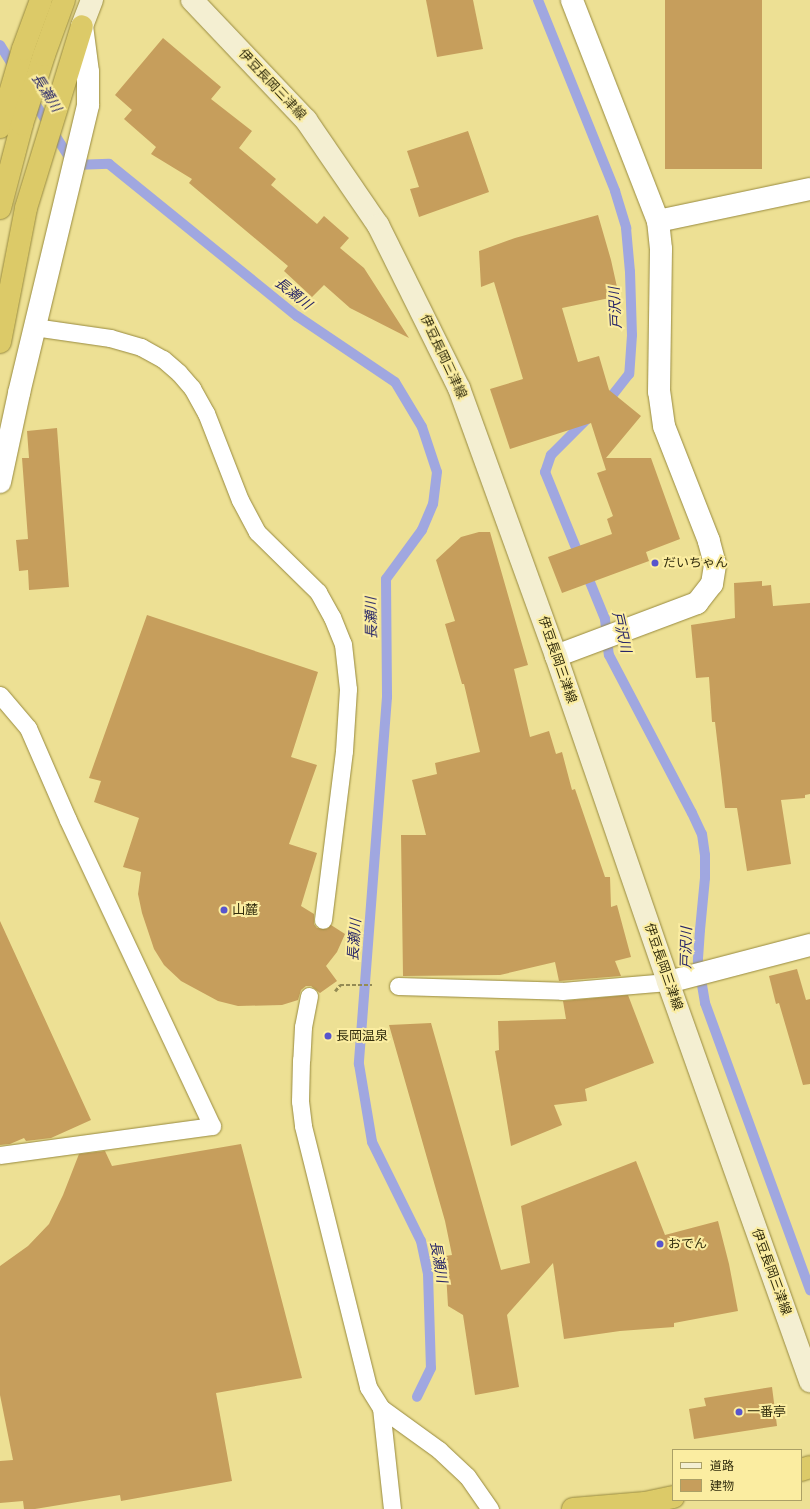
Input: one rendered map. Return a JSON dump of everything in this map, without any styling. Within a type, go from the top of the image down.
[{"type":"highway","points":[[0,127],[23,49],[41,0]]},
{"type":"highway","points":[[0,208],[26,110],[64,0]]},
{"type":"highway","points":[[0,342],[26,208],[82,26]]},
{"type":"highway","points":[[573,1509],[645,1503],[672,1497]]},
{"type":"main road","points":[[82,26],[92,0]]},
{"type":"main road","name":"伊豆長岡三津線","points":[[192,0],[306,120],[378,225],[459,388],[556,656],[668,982],[810,1381]]},
{"type":"street","points":[[556,656],[697,602],[712,584],[715,564],[709,541],[664,426],[659,392],[661,250],[658,220],[572,0]]},
{"type":"street","points":[[0,482],[9,394],[34,327],[88,105],[88,72],[82,26]]},
{"type":"street","points":[[658,220],[810,189]]},
{"type":"street","points":[[668,982],[810,945]]},
{"type":"lane","points":[[34,327],[110,338],[141,347],[163,359],[179,373],[192,388],[206,413],[240,500],[257,532],[318,592],[332,617],[343,644],[348,689],[344,751],[323,920]]},
{"type":"lane","points":[[0,695],[28,728],[68,820],[212,1126],[0,1155]]},
{"type":"lane","points":[[398,986],[562,991],[668,982]]},
{"type":"lane","points":[[310,996],[304,1027],[301,1060],[300,1101],[303,1126],[368,1388],[381,1408],[439,1450],[467,1476],[490,1509]]},
{"type":"lane","points":[[381,1408],[392,1509]]},
{"type":"path","points":[[347,985],[378,985]]},
{"type":"building","points":[[426,0],[473,0],[483,49],[437,57]]},
{"type":"building","points":[[665,0],[762,0],[762,169],[665,169]]},
{"type":"building","points":[[163,38],[221,87],[211,99],[252,131],[239,148],[276,179],[271,185],[317,224],[324,216],[349,238],[340,248],[364,268],[409,338],[350,308],[324,285],[312,297],[284,271],[288,266],[189,183],[192,179],[151,154],[156,147],[124,119],[132,110],[115,95]]},
{"type":"building","points":[[468,131],[489,192],[419,217],[410,189],[419,187],[407,151]]},
{"type":"building","points":[[598,215],[611,260],[619,296],[562,308],[578,362],[599,356],[609,390],[641,416],[606,458],[651,458],[680,539],[646,552],[649,561],[562,593],[548,557],[612,534],[607,519],[613,516],[597,473],[606,470],[591,423],[510,449],[490,389],[523,379],[494,282],[481,287],[479,251],[515,238]]},
{"type":"building","points":[[57,428],[69,587],[29,590],[28,570],[19,571],[16,540],[28,539],[22,458],[29,458],[27,431]]},
{"type":"building","points":[[479,532],[490,532],[528,665],[514,669],[530,737],[549,731],[556,754],[562,752],[572,790],[575,789],[605,877],[610,877],[611,907],[617,905],[631,957],[615,961],[621,976],[559,981],[555,962],[500,975],[403,976],[401,835],[426,835],[412,780],[437,774],[435,763],[480,752],[464,684],[462,684],[445,624],[455,621],[436,560],[461,537]]},
{"type":"building","points":[[762,581],[762,586],[771,585],[773,606],[810,603],[810,794],[805,795],[805,798],[781,800],[791,864],[747,871],[737,808],[725,808],[715,722],[712,722],[709,677],[696,678],[691,625],[735,618],[734,583]]},
{"type":"building","points":[[147,615],[318,672],[291,757],[317,765],[289,844],[317,853],[301,906],[314,914],[314,924],[317,928],[327,929],[331,925],[345,934],[337,952],[326,966],[337,981],[320,993],[311,986],[306,986],[301,990],[298,1000],[282,1005],[238,1006],[218,1001],[181,981],[164,965],[154,949],[142,913],[138,894],[141,872],[123,867],[139,818],[94,802],[101,781],[89,778]]},
{"type":"building","points":[[0,921],[91,1120],[51,1138],[26,1141],[24,1138],[10,1144],[0,1145]]},
{"type":"building","points":[[797,969],[806,1000],[810,999],[810,1084],[803,1085],[779,1003],[776,1004],[769,976]]},
{"type":"building","points":[[628,995],[654,1063],[585,1089],[587,1101],[554,1105],[562,1125],[511,1146],[495,1051],[499,1050],[498,1021],[566,1019],[563,1001]]},
{"type":"building","points":[[431,1023],[501,1270],[530,1263],[521,1206],[636,1161],[665,1235],[718,1221],[729,1264],[738,1311],[674,1323],[674,1327],[620,1331],[564,1339],[553,1263],[507,1315],[519,1387],[475,1395],[463,1315],[448,1306],[445,1256],[452,1255],[445,1221],[389,1025]]},
{"type":"building","points":[[241,1144],[302,1378],[216,1393],[232,1481],[121,1501],[120,1495],[35,1509],[24,1509],[23,1501],[0,1503],[0,1461],[13,1460],[0,1395],[0,1266],[28,1246],[49,1224],[63,1195],[79,1154],[105,1151],[112,1166]]},
{"type":"building","points":[[772,1387],[777,1426],[694,1439],[689,1409],[706,1406],[704,1398]]},
{"type":"waterway","name":"戸沢川","points":[[538,0],[615,191],[626,228],[630,272],[632,335],[629,374],[606,403]]},
{"type":"waterway","name":"長瀬川","points":[[0,45],[16,71]]},
{"type":"waterway","name":"長瀬川","points":[[31,97],[74,165],[109,164],[297,316],[395,382],[422,427],[437,472],[433,504],[422,530],[386,579],[387,697],[359,1064],[372,1142],[421,1241],[428,1274],[431,1368],[417,1397]]},
{"type":"waterway","name":"戸沢川","points":[[589,417],[551,455],[545,472],[605,619],[609,655],[702,834],[705,855],[705,878],[698,961],[705,1003],[810,1290]]},
{"type":"place","name":"だいちゃん","points":[[655,563]]},
{"type":"place","name":"山麓","points":[[224,910]]},
{"type":"place","name":"長岡温泉","points":[[328,1036]]},
{"type":"place","name":"おでん","points":[[660,1244]]},
{"type":"place","name":"一番亭","points":[[739,1412]]}]
